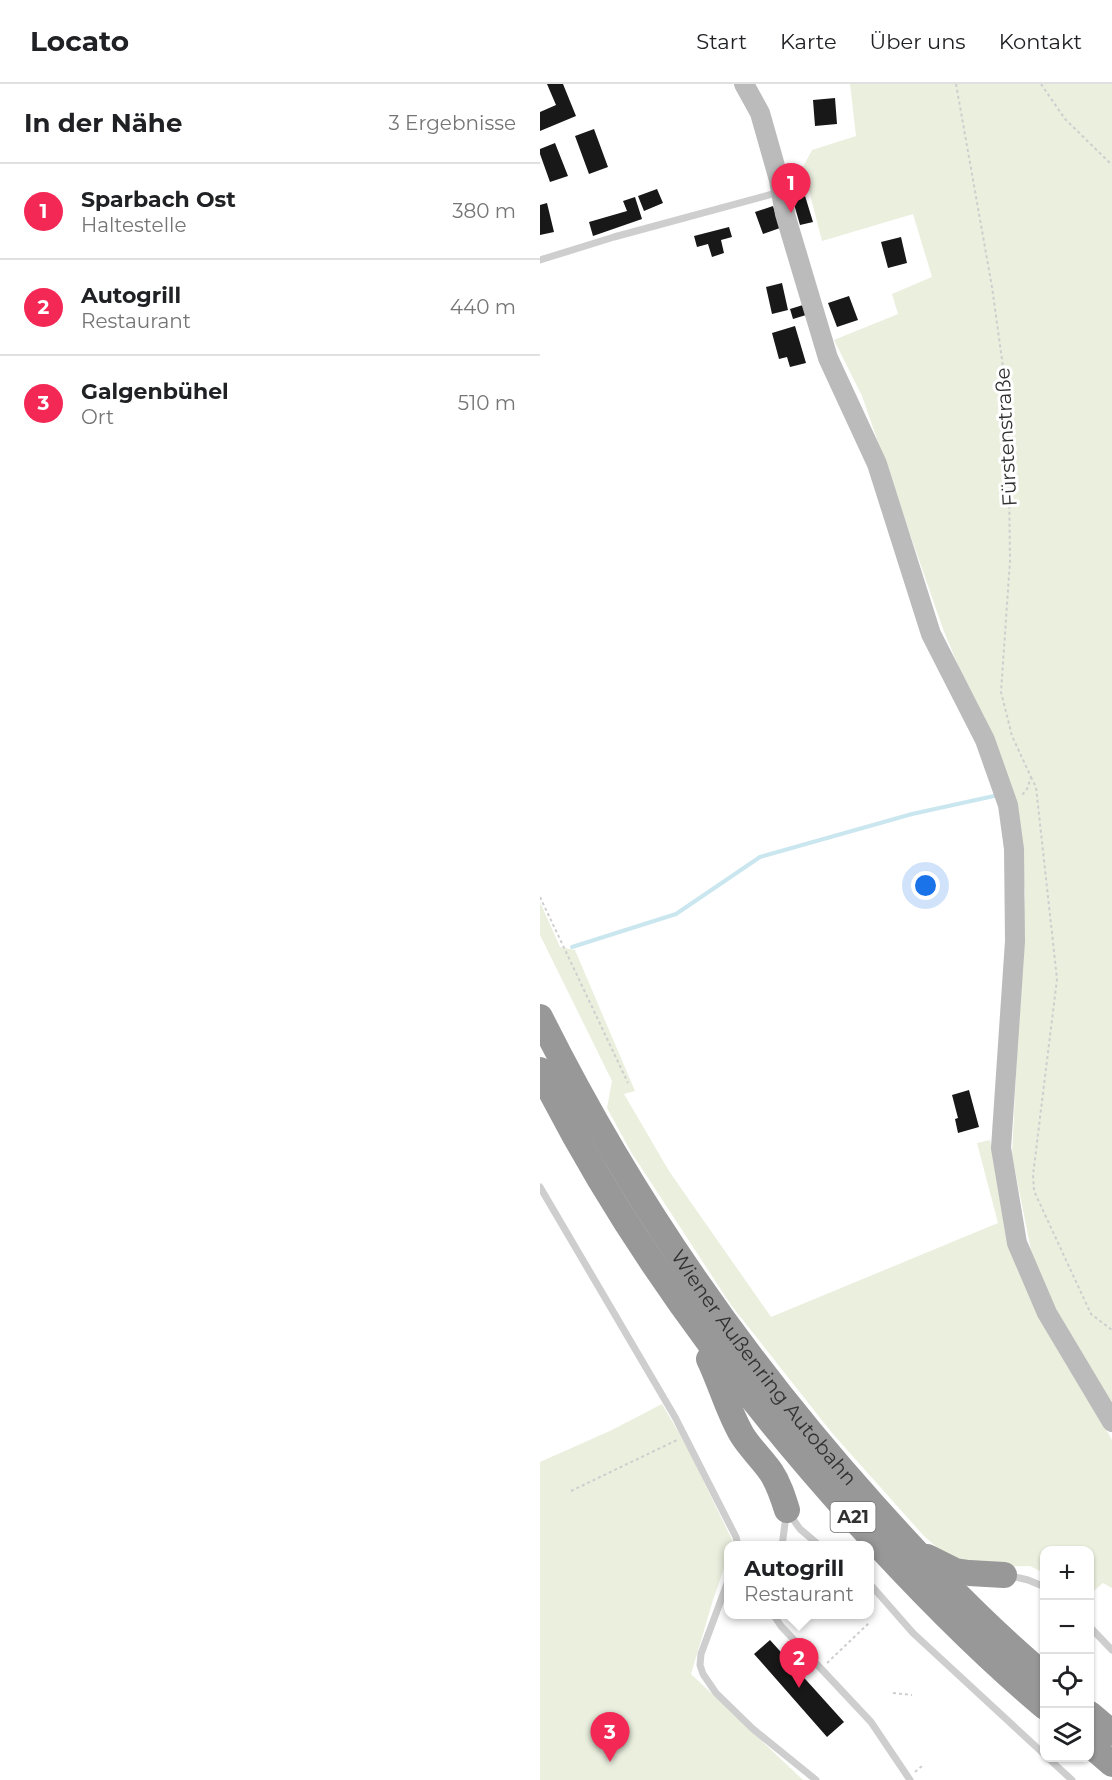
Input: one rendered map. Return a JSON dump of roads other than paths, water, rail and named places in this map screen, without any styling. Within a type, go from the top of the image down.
[{"type":"highway","name":"Wiener Außenring Autobahn","points":[[540,1017],[569,1076],[645,1206],[727,1327],[770,1384],[829,1456],[942,1580],[1040,1672]]},
{"type":"highway","name":"Wiener Außenring Autobahn","points":[[540,1070],[596,1172],[684,1307],[729,1371],[813,1474],[917,1588],[1040,1704]]},
{"type":"highway","points":[[684,1307],[720,1382],[729,1411],[743,1437],[770,1471],[781,1490],[787,1510]]},
{"type":"highway","points":[[914,1550],[955,1570],[969,1574],[1004,1575]]},
{"type":"highway","points":[[1094,1718],[1112,1733]]},
{"type":"highway","points":[[1094,1749],[1112,1764]]},
{"type":"street","points":[[744,84],[760,113],[792,241],[828,358],[877,464],[931,634],[985,740],[1008,805],[1014,849],[1015,941],[1001,1148],[1013,1222],[1017,1243],[1047,1313],[1112,1422]]},
{"type":"lane","points":[[540,260],[614,237],[781,192]]},
{"type":"lane","points":[[540,1187],[685,1436],[737,1541]]},
{"type":"lane","points":[[783,1541],[787,1510]]},
{"type":"lane","points":[[787,1510],[800,1529],[815,1541]]},
{"type":"lane","points":[[1004,1575],[1040,1585]]},
{"type":"lane","points":[[874,1589],[913,1633],[1040,1750]]},
{"type":"lane","points":[[724,1594],[701,1654],[700,1665],[703,1674],[716,1693],[753,1729],[816,1780]]},
{"type":"lane","points":[[776,1619],[871,1722],[910,1780]]},
{"type":"lane","points":[[1094,1632],[1112,1650]]},
{"type":"lane","points":[[1052,1762],[1072,1780]]},
{"type":"waterway","points":[[572,947],[676,914],[760,857],[912,814],[994,796]]},
{"type":"place","name":"Sparbach Ost","points":[[791,213]]},
{"type":"place","name":"Autogrill","points":[[799,1688]]},
{"type":"place","name":"Galgenbühel","points":[[610,1762]]}]
